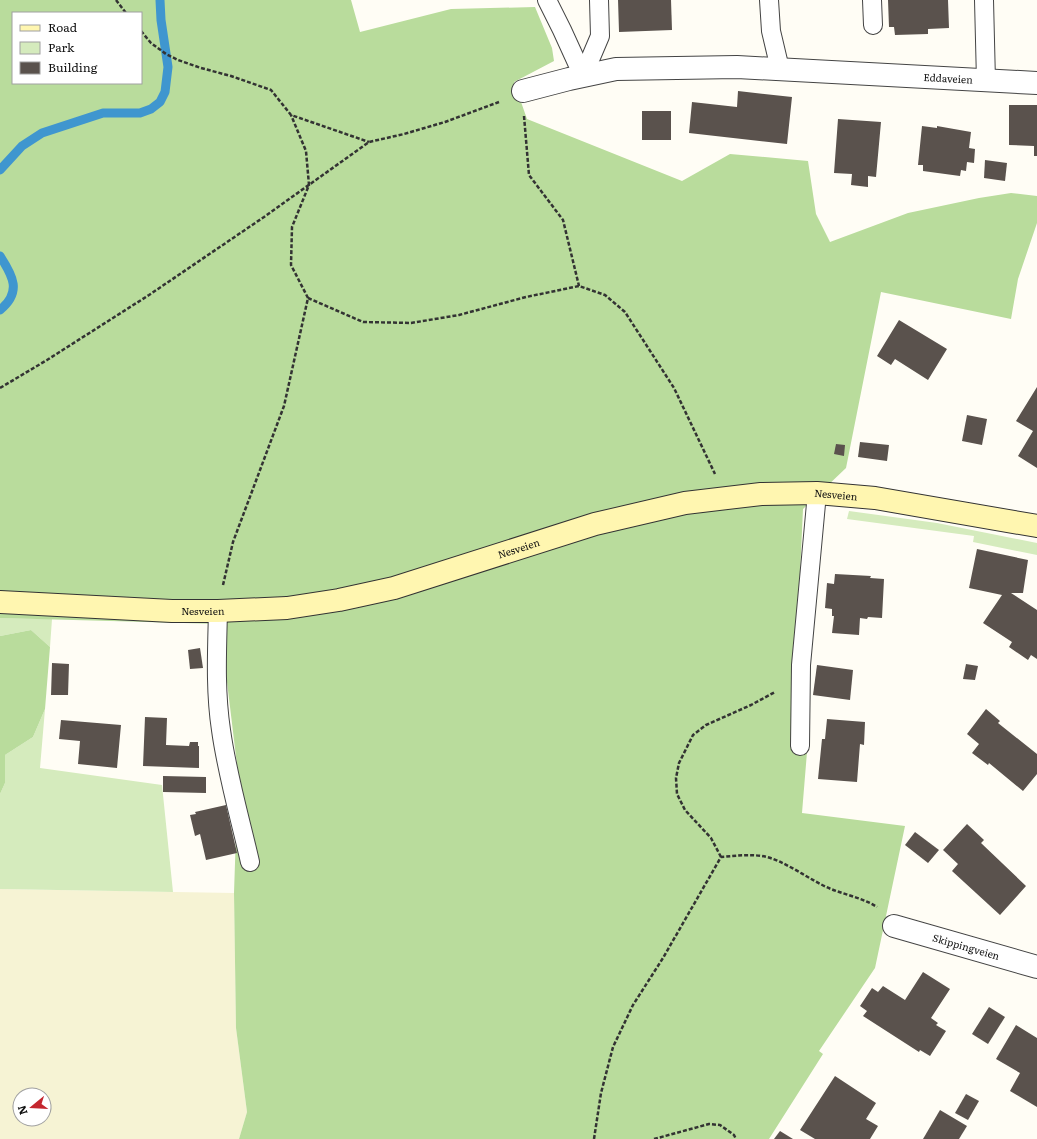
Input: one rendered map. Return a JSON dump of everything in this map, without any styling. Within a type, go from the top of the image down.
[{"type":"main road","name":"Nesveien","points":[[0,602],[172,611],[287,608],[339,600],[388,589],[595,524],[685,503],[761,494],[817,493],[875,498],[1037,526]]},
{"type":"street","name":"Eddaveien","points":[[523,92],[616,69],[714,67],[1037,83]]},
{"type":"street","name":"Skippingveien","points":[[894,926],[1037,967]]},
{"type":"lane","points":[[547,0],[583,76]]},
{"type":"lane","points":[[583,76],[600,36],[599,0]]},
{"type":"lane","points":[[769,0],[772,32],[780,70]]},
{"type":"lane","points":[[872,0],[873,25]]},
{"type":"lane","points":[[984,0],[986,81]]},
{"type":"lane","points":[[800,746],[802,665],[817,493]]},
{"type":"lane","points":[[218,611],[216,661],[220,730],[228,772],[250,862]]},
{"type":"path","points":[[116,0],[125,12]]},
{"type":"path","points":[[142,32],[151,43],[166,54],[178,60],[271,90],[291,115],[306,151],[309,185],[292,227],[291,265],[308,298],[363,322],[411,323],[459,315],[526,297],[579,286],[605,295],[625,312],[674,388],[727,497]]},
{"type":"path","points":[[0,388],[149,295],[264,217],[369,142],[445,122],[523,92],[529,175],[563,220],[579,286]]},
{"type":"path","points":[[291,115],[369,142]]},
{"type":"path","points":[[218,611],[233,542],[284,406],[308,298]]},
{"type":"path","points":[[722,857],[712,838],[685,810],[680,800],[676,778],[679,763],[693,735],[706,725],[751,705],[779,690],[790,676],[802,665]]},
{"type":"path","points":[[722,857],[748,855],[762,856],[777,860],[831,889],[870,902],[891,917],[894,926]]},
{"type":"path","points":[[594,1139],[596,1134],[601,1093],[613,1047],[633,1005],[663,958],[722,857]]},
{"type":"path","points":[[654,1139],[709,1124],[720,1125],[734,1135],[736,1139]]},
{"type":"shaded area","points":[[0,889],[234,893],[236,1028],[247,1112],[239,1139],[0,1139]]},
{"type":"green space","points":[[0,0],[351,0],[360,32],[451,9],[535,7],[552,48],[554,61],[514,82],[527,119],[682,181],[730,154],[808,161],[816,214],[830,242],[908,213],[1011,193],[1037,196],[1037,223],[1018,279],[1011,319],[881,292],[846,468],[803,509],[792,748],[807,752],[802,813],[905,826],[875,968],[819,1051],[823,1054],[769,1139],[239,1139],[247,1112],[236,1028],[234,893],[238,773],[220,624],[0,618]]},
{"type":"green space","points":[[849,511],[937,523],[1037,543],[1037,555],[973,542],[974,536],[847,519]]},
{"type":"green space","points":[[0,618],[52,619],[50,647],[31,630],[0,636]]},
{"type":"green space","points":[[31,630],[50,647],[45,709],[33,737],[5,755],[5,783],[0,794],[0,636]]},
{"type":"green space","points":[[45,709],[40,768],[162,785],[173,892],[0,889],[0,794],[5,783],[5,755],[33,737]]},
{"type":"building","points":[[618,0],[671,0],[672,30],[619,32]]},
{"type":"building","points":[[888,0],[948,0],[949,28],[928,29],[928,34],[895,35],[894,27],[889,27]]},
{"type":"building","points":[[738,91],[792,97],[787,144],[689,133],[692,102],[737,107]]},
{"type":"building","points":[[1009,105],[1037,105],[1037,156],[1034,156],[1034,146],[1009,145]]},
{"type":"building","points":[[642,111],[671,111],[671,140],[642,140]]},
{"type":"building","points":[[838,119],[881,122],[876,177],[868,176],[868,187],[851,185],[852,174],[834,173]]},
{"type":"building","points":[[922,126],[937,128],[937,126],[971,132],[969,148],[975,149],[974,163],[967,162],[966,171],[961,170],[960,176],[923,171],[923,165],[918,165]]},
{"type":"building","points":[[985,160],[1007,163],[1005,181],[984,178]]},
{"type":"building","points":[[899,320],[947,349],[928,380],[895,359],[891,365],[877,356]]},
{"type":"building","points":[[1037,387],[1037,468],[1018,456],[1033,431],[1016,421]]},
{"type":"building","points":[[967,415],[987,419],[982,445],[962,441]]},
{"type":"building","points":[[860,442],[889,445],[887,461],[858,457]]},
{"type":"building","points":[[836,444],[845,445],[844,456],[834,454]]},
{"type":"building","points":[[977,549],[1028,560],[1023,593],[1011,593],[1037,610],[1037,659],[1031,655],[1028,660],[1009,647],[1012,642],[983,623],[1002,595],[969,588]]},
{"type":"building","points":[[835,574],[871,576],[870,578],[884,579],[882,618],[860,618],[859,635],[832,633],[834,616],[832,616],[832,609],[825,608],[827,583],[834,584]]},
{"type":"building","points":[[200,648],[203,668],[190,669],[188,650]]},
{"type":"building","points":[[52,663],[69,664],[68,695],[51,695]]},
{"type":"building","points":[[966,664],[978,666],[975,680],[963,679]]},
{"type":"building","points":[[817,665],[853,670],[850,700],[813,695]]},
{"type":"building","points":[[986,709],[1000,721],[998,723],[1037,754],[1037,774],[1023,791],[989,763],[988,765],[972,753],[979,744],[967,734]]},
{"type":"building","points":[[145,717],[167,718],[166,745],[189,746],[190,742],[198,742],[199,768],[143,766]]},
{"type":"building","points":[[827,719],[865,722],[864,745],[860,744],[857,782],[818,779],[822,739],[825,739]]},
{"type":"building","points":[[61,720],[121,725],[117,768],[78,764],[80,741],[59,739]]},
{"type":"building","points":[[163,776],[206,777],[206,793],[163,792]]},
{"type":"building","points":[[226,805],[237,853],[206,860],[200,834],[195,836],[190,815],[196,814],[195,812]]},
{"type":"building","points":[[967,824],[984,840],[981,843],[1026,886],[1000,915],[952,871],[958,864],[943,850]]},
{"type":"building","points":[[915,832],[939,850],[928,863],[905,845]]},
{"type":"building","points":[[923,972],[950,989],[931,1018],[938,1023],[936,1025],[946,1031],[930,1056],[920,1050],[919,1052],[863,1016],[867,1011],[860,1006],[872,988],[878,992],[883,986],[905,1000]]},
{"type":"building","points":[[989,1007],[1005,1017],[988,1044],[972,1034]]},
{"type":"building","points":[[1016,1025],[1037,1038],[1037,1107],[1010,1091],[1020,1073],[996,1059]]},
{"type":"building","points":[[835,1076],[876,1103],[866,1119],[878,1126],[870,1139],[815,1139],[800,1130]]},
{"type":"building","points":[[966,1094],[979,1101],[968,1120],[955,1113]]},
{"type":"building","points":[[940,1110],[967,1126],[959,1139],[923,1139]]},
{"type":"building","points":[[780,1131],[793,1139],[774,1139]]},
{"type":"waterway","points":[[0,170],[22,146],[42,133],[103,113],[140,113],[151,109],[160,102],[165,92],[168,67],[161,20],[160,0]]},
{"type":"waterway","points":[[0,256],[9,270],[13,284],[11,297],[0,310]]}]
